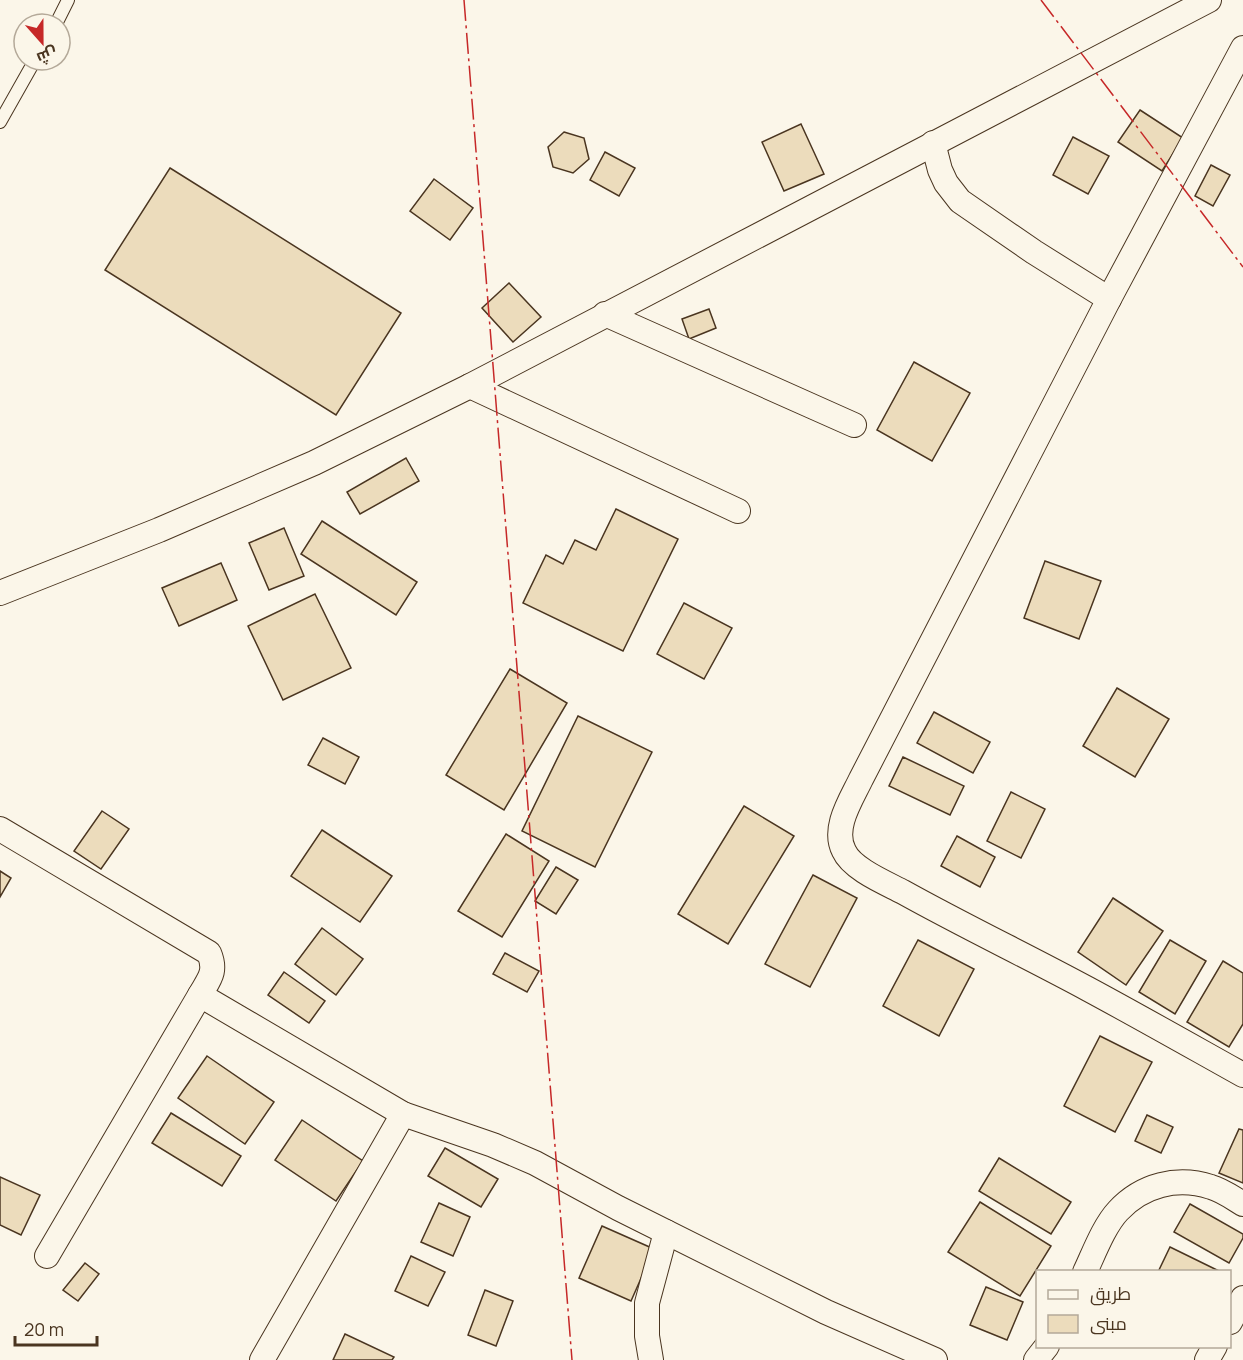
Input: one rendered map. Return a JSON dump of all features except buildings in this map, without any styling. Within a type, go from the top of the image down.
[{"type":"street","points":[[0,593],[159,531],[314,464],[470,386],[1209,0]]},
{"type":"street","points":[[1243,48],[1109,299],[861,779],[845,813],[839,833],[844,852],[856,865],[873,876],[1088,989],[1243,1075]]},
{"type":"street","points":[[933,143],[946,183],[960,201],[1034,252],[1109,299]]},
{"type":"street","points":[[605,314],[854,425]]},
{"type":"street","points":[[470,386],[738,511]]},
{"type":"street","points":[[0,829],[209,953],[213,964],[212,974],[47,1256]]},
{"type":"street","points":[[200,995],[403,1114],[493,1145],[534,1163],[826,1312],[935,1360]]},
{"type":"street","points":[[262,1360],[403,1114]]},
{"type":"street","points":[[1086,1270],[1117,1212],[1138,1194],[1166,1182],[1191,1182],[1212,1187],[1243,1204]]},
{"type":"street","points":[[651,1360],[647,1336],[647,1303],[666,1232]]},
{"type":"street","points":[[1231,1320],[1243,1298]]},
{"type":"street","points":[[1036,1360],[1046,1348]]},
{"type":"lane","points":[[0,122],[28,72]]},
{"type":"power","points":[[464,0],[572,1360]]},
{"type":"power","points":[[1041,0],[1243,267]]}]
